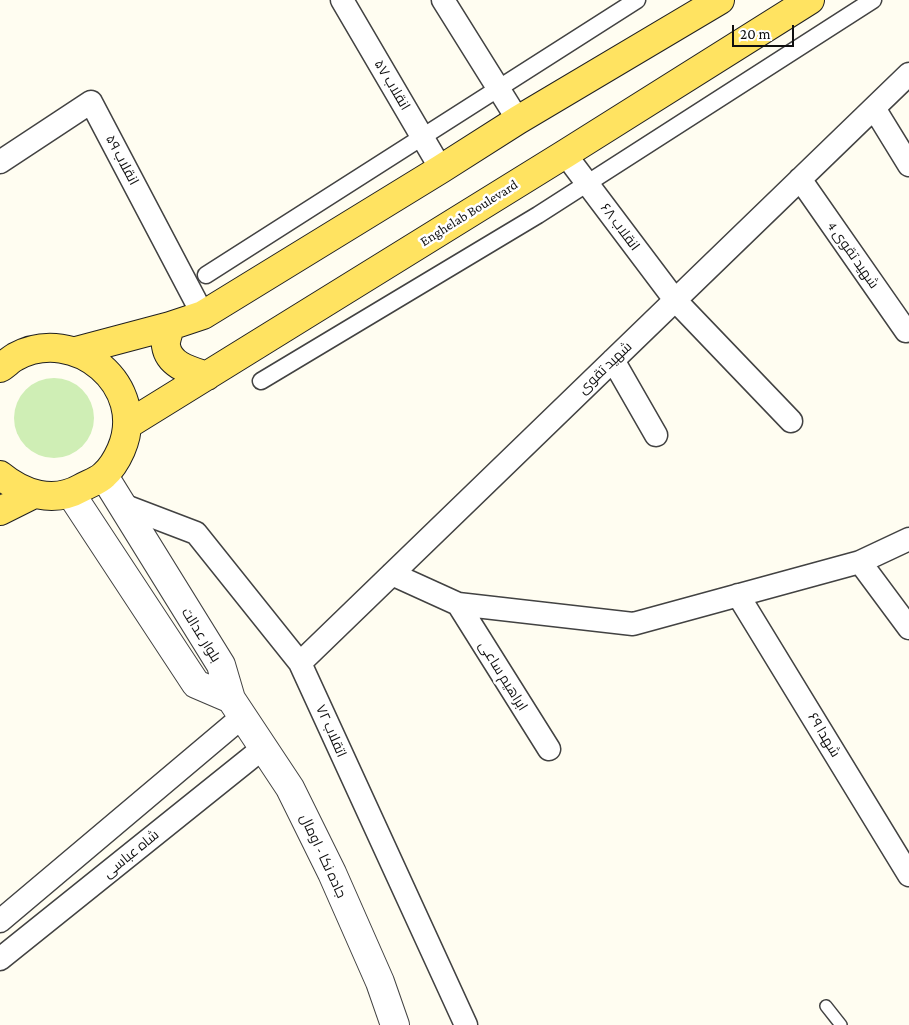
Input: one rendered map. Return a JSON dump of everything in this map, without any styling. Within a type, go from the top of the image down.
[{"type":"main road","points":[[76,351],[204,315],[518,120],[720,0]]},
{"type":"main road","name":"Enghelab Boulevard","points":[[127,425],[810,0]]},
{"type":"main road","points":[[170,326],[166,346],[173,360],[185,369],[207,376]]},
{"type":"main road","points":[[0,368],[15,357],[35,349],[55,347],[76,351],[93,360],[107,372],[118,388],[125,406],[127,425],[123,444],[116,461],[104,476],[71,494],[52,496],[34,494],[16,488],[0,475]]},
{"type":"main road","points":[[0,510],[34,494]]},
{"type":"street","name":"انقلاب ۵۷","points":[[342,0],[441,169]]},
{"type":"street","points":[[443,0],[518,120]]},
{"type":"street","points":[[206,275],[637,0]]},
{"type":"street","points":[[261,381],[538,215],[873,0]]},
{"type":"street","name":"شهید تقوی","points":[[300,663],[909,74]]},
{"type":"street","name":"انقلاب ۵۹","points":[[0,162],[91,102],[204,315]]},
{"type":"street","points":[[874,108],[909,165]]},
{"type":"street","name":"انقلاب ۶۸","points":[[565,154],[675,300],[791,421]]},
{"type":"street","name":"شهید تقوی 4","points":[[800,180],[906,330]]},
{"type":"street","points":[[613,360],[656,435]]},
{"type":"street","name":"بلوار عدالت","points":[[104,476],[221,665],[236,708]]},
{"type":"street","points":[[0,920],[78,855],[236,708],[196,684],[71,494]]},
{"type":"street","name":"اتقلاب ۷۲","points":[[120,504],[196,533],[300,663],[466,1025]]},
{"type":"street","points":[[392,574],[458,604],[633,624],[860,562],[909,539]]},
{"type":"street","points":[[860,562],[909,628]]},
{"type":"street","name":"شهدا ۶۹","points":[[738,595],[909,875]]},
{"type":"street","name":"ابراهیم ساعی","points":[[458,604],[549,749]]},
{"type":"street","name":"جاده نکا - اومال","points":[[236,708],[290,788],[332,873],[380,982],[395,1025]]},
{"type":"street","name":"شاه عباسی","points":[[0,959],[262,748]]},
{"type":"street","points":[[78,855],[99,880]]},
{"type":"lane","points":[[826,1006],[841,1025]]},
{"type":"green space","points":[[54,378],[69,381],[82,390],[91,403],[94,418],[91,433],[82,446],[69,455],[54,458],[39,455],[26,446],[17,433],[14,418],[17,403],[26,390],[39,381]]}]
